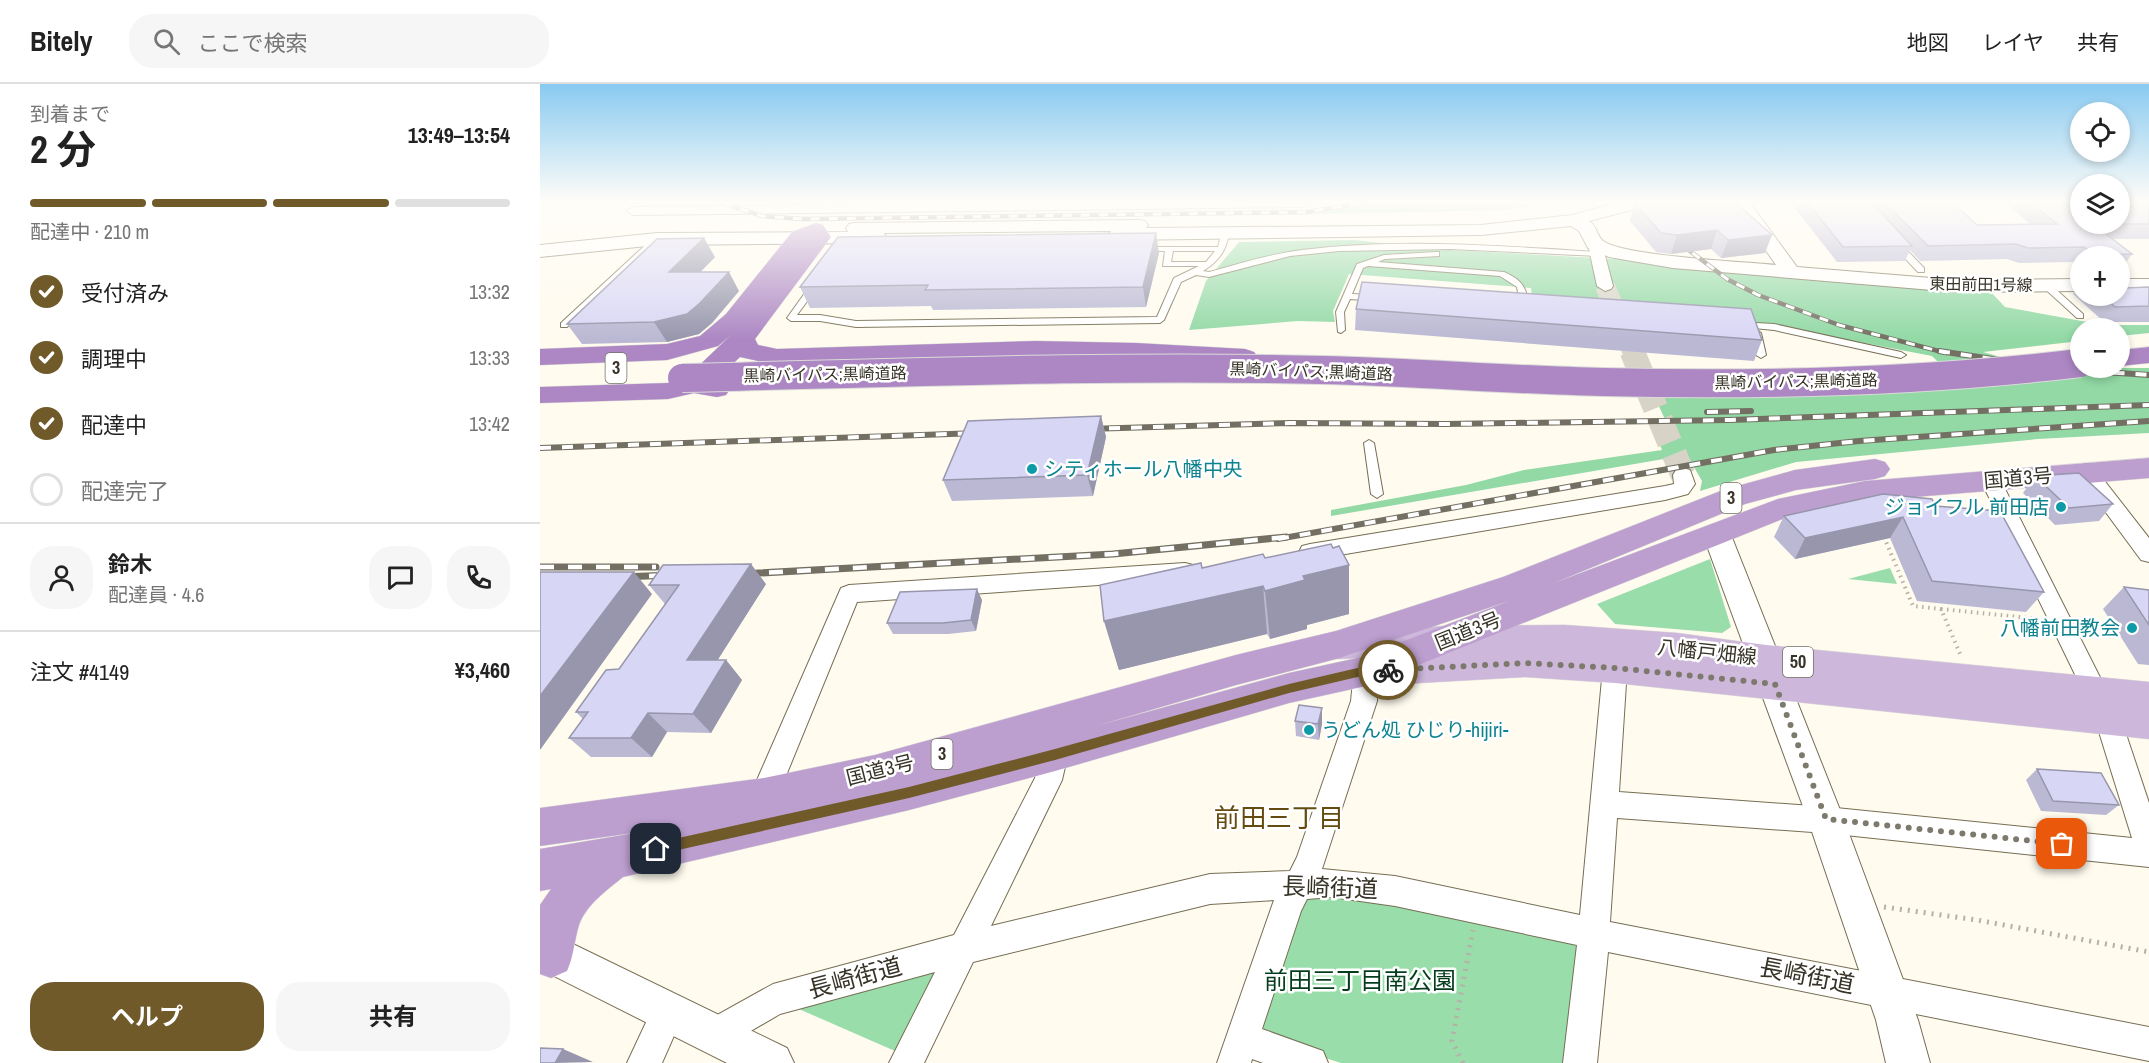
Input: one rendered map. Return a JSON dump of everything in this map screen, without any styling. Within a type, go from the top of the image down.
[{"type":"highway","points":[[694,385],[696,372],[739,328],[801,249]]},
{"type":"highway","points":[[739,328],[747,351],[760,355],[913,354],[1036,349],[1333,365]]},
{"type":"highway","points":[[540,357],[683,350],[739,328]]},
{"type":"highway","points":[[2130,353],[2149,340]]},
{"type":"highway","name":"黒崎バイパス;黒崎道路","points":[[541,386],[1060,369],[1333,365],[1606,370],[1773,370],[1984,359],[2070,350]]},
{"type":"highway","name":"黒崎バイパス;黒崎道路","points":[[1333,365],[1612,383],[1772,383],[1928,377],[2070,364]]},
{"type":"highway","points":[[541,386],[668,391],[694,385],[724,390],[896,385],[1333,365]]},
{"type":"highway","name":"国道3号","points":[[540,827],[764,796],[875,773],[1236,670],[1336,645],[1515,586],[1734,497],[1795,480],[1899,467],[2149,448]]},
{"type":"highway","name":"国道3号","points":[[540,870],[612,859],[909,792],[1055,754],[1289,688],[1366,671],[1778,510],[1854,493],[2086,471],[2149,468]]},
{"type":"highway","points":[[545,952],[558,916],[581,884],[612,859]]},
{"type":"main road","name":"八幡戸畑線","points":[[1336,645],[1447,640],[1565,639],[1677,647],[1770,671],[2102,706],[2149,697]]},
{"type":"main road","name":"八幡戸畑線","points":[[1366,671],[1525,663],[1971,679],[2102,706],[2149,723]]},
{"type":"street","points":[[540,251],[563,249]]},
{"type":"street","name":"東田前田1号線","points":[[1595,249],[1597,253],[1673,262],[1956,286],[2070,285]]},
{"type":"street","points":[[1774,249],[1790,271]]},
{"type":"street","points":[[1597,253],[1605,286]]},
{"type":"street","points":[[2130,285],[2149,285]]},
{"type":"street","points":[[2086,471],[2149,554]]},
{"type":"street","points":[[1293,555],[1665,493],[1681,489],[1685,484],[1683,475]]},
{"type":"street","points":[[1991,480],[2102,706],[2149,847]]},
{"type":"street","points":[[1717,535],[1826,819],[1897,1020],[1908,1063]]},
{"type":"street","points":[[764,796],[849,594],[1209,569]]},
{"type":"street","points":[[1581,1063],[1594,934],[1615,668]]},
{"type":"street","points":[[1311,1063],[1238,1051],[1287,906],[1310,862],[1364,701],[1366,671]]},
{"type":"street","points":[[906,1063],[1048,780],[1055,754]]},
{"type":"street","points":[[1604,804],[1826,819],[2149,853]]},
{"type":"street","name":"長崎街道","points":[[713,1036],[773,1000],[965,948],[1210,889],[1332,883],[1395,891],[1594,934],[2149,1044]]},
{"type":"street","points":[[545,952],[772,1063]]},
{"type":"street","points":[[645,1063],[669,1013]]},
{"type":"lane","points":[[564,325],[647,249]]},
{"type":"lane","points":[[1134,249],[1170,249],[1166,264],[1210,264]]},
{"type":"lane","points":[[819,280],[791,318],[820,318],[856,324],[1160,320],[1177,280],[1210,264],[1219,249]]},
{"type":"lane","points":[[1195,272],[1209,275],[1299,252],[1337,249]]},
{"type":"lane","points":[[1506,249],[1597,253]]},
{"type":"lane","points":[[1900,249],[1921,270]]},
{"type":"lane","points":[[1341,330],[1340,312],[1360,267],[1384,257],[1442,254],[1597,253]]},
{"type":"lane","points":[[1366,264],[1501,274],[1516,279],[1521,286],[1524,293],[1524,309]]},
{"type":"lane","points":[[2047,286],[2080,316]]},
{"type":"lane","points":[[1346,296],[1382,299]]},
{"type":"lane","points":[[1513,308],[1536,310]]},
{"type":"lane","points":[[1744,325],[1774,327],[1901,355]]},
{"type":"lane","points":[[1756,326],[1761,355]]},
{"type":"lane","points":[[1369,444],[1377,494]]},
{"type":"path","points":[[1882,533],[1912,606],[2061,621]]},
{"type":"path","points":[[1941,609],[1971,679]]},
{"type":"path","points":[[1854,902],[1977,920],[2149,952]]},
{"type":"path","points":[[1462,1063],[1452,1041],[1478,909]]},
{"type":"green space","points":[[1233,249],[1437,249],[1616,259],[1794,277],[1989,290],[2005,307],[2070,319],[2070,342],[1983,352],[2057,373],[2070,371],[2070,378],[2130,378],[2130,368],[2149,368],[2149,433],[2038,439],[1796,462],[1700,491],[1702,481],[1687,455],[1331,516],[1331,510],[1466,485],[1524,470],[1662,450],[1652,426],[1668,426],[1652,391],[1957,381],[1932,356],[1770,325],[1533,307],[1531,288],[1349,274],[1333,311],[1335,322],[1298,321],[1189,330],[1206,281]]},
{"type":"green space","points":[[2130,325],[2149,325],[2149,333],[2130,335]]},
{"type":"green space","points":[[1710,559],[1731,627],[1722,633],[1615,624],[1597,604]]},
{"type":"green space","points":[[1890,568],[1897,584],[1848,579]]},
{"type":"green space","name":"前田三丁目南公園","points":[[1302,897],[1390,900],[1569,940],[1580,950],[1568,1063],[1341,1063],[1266,1039],[1258,1019]]},
{"type":"green space","points":[[929,968],[938,980],[895,1051],[792,1006]]},
{"type":"building","points":[[647,249],[693,249],[669,272],[729,272],[687,314],[654,322],[567,324]]},
{"type":"building","points":[[829,249],[1152,249],[1143,287],[925,290],[928,285],[800,287]]},
{"type":"building","points":[[1362,282],[1751,309],[1762,340],[1356,309]]},
{"type":"building","points":[[2149,287],[2149,306],[2115,307],[2130,306],[2130,288]]},
{"type":"building","points":[[1101,416],[1087,475],[943,480],[968,421]]},
{"type":"building","points":[[2079,473],[2113,504],[2069,508],[2035,476]]},
{"type":"building","points":[[1883,494],[1932,499],[1935,506],[2000,511],[2044,592],[1932,581],[1903,517],[1805,538],[1784,516]]},
{"type":"building","points":[[1331,544],[1333,548],[1339,546],[1349,565],[1303,576],[1305,580],[1265,591],[1263,586],[1104,621],[1100,585],[1201,563],[1202,568],[1263,554],[1265,558]]},
{"type":"building","points":[[751,564],[687,660],[726,660],[693,714],[648,713],[631,738],[569,738],[588,712],[576,712],[606,670],[619,669],[679,585],[649,585],[663,565]]},
{"type":"building","points":[[540,572],[634,572],[540,696]]},
{"type":"building","points":[[2124,587],[2149,590],[2149,625]]},
{"type":"building","points":[[977,589],[971,620],[943,623],[887,623],[900,592]]},
{"type":"building","points":[[1299,705],[1322,708],[1318,724],[1295,721]]},
{"type":"building","points":[[2037,769],[2101,773],[2119,805],[2053,801]]},
{"type":"building","points":[[540,1048],[563,1049],[555,1063],[540,1063]]},
{"type":"tunnel","points":[[1605,286],[1633,353]]},
{"type":"tunnel","points":[[1632,351],[1683,475]]},
{"type":"railway","points":[[1687,249],[1727,279],[1758,295],[1839,325],[1946,353]]},
{"type":"railway","points":[[1939,351],[2059,369],[2149,375]]},
{"type":"railway","points":[[1087,429],[1290,423],[1446,424],[1730,420],[2149,405]]},
{"type":"railway","points":[[1707,412],[1751,411]]},
{"type":"railway","points":[[1278,539],[1774,450],[1859,441],[2149,421]]},
{"type":"railway","points":[[540,448],[979,433]]},
{"type":"railway","points":[[741,574],[1113,554],[1286,537]]},
{"type":"railway","points":[[540,567],[656,567]]},
{"type":"railway","points":[[621,577],[672,575]]},
{"type":"way so far","points":[[1388,670],[1525,663],[1615,668],[1775,684],[1826,819],[2062,844]]},
{"type":"place","name":"シティホール八幡中央","points":[[1032,469]]},
{"type":"place","name":"ジョイフル 前田店","points":[[2061,507]]},
{"type":"place","name":"八幡前田教会","points":[[2132,628]]},
{"type":"place","name":"うどん処 ひじり-hijiri-","points":[[1309,730]]},
{"type":"district","name":"前田三丁目","points":[[1279,818]]},
{"type":"route","points":[[656,849],[909,792],[1055,754],[1289,688],[1366,671],[1388,670]]}]
